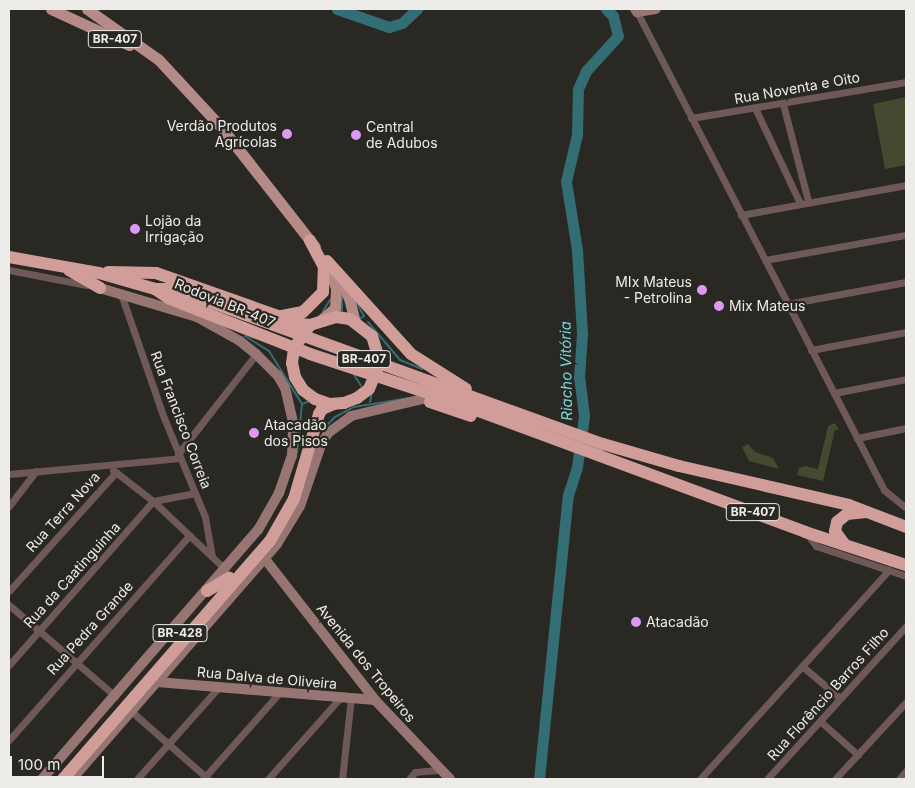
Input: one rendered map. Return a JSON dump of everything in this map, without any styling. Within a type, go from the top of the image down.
[{"type":"highway","points":[[280,316],[296,316],[318,300],[322,292],[324,267],[310,241]]},
{"type":"highway","name":"BR-407","points":[[9,257],[99,272],[120,270],[156,272],[310,326]]},
{"type":"highway","points":[[327,261],[411,354],[466,389]]},
{"type":"highway","points":[[58,264],[100,288]]},
{"type":"highway","name":"Rodovia BR-407","points":[[99,272],[155,289],[174,289],[196,307],[310,354],[507,423],[806,532]]},
{"type":"highway","name":"BR-407","points":[[196,307],[276,346],[292,363]]},
{"type":"highway","name":"Rodovia BR-407","points":[[196,307],[290,333],[608,445],[871,512]]},
{"type":"highway","points":[[336,317],[355,322],[372,336],[379,354],[377,376],[369,389],[357,398],[334,404],[315,399],[303,390],[295,377],[292,363],[294,348],[310,326],[322,319],[336,317]]},
{"type":"highway","name":"BR-407","points":[[379,354],[385,360],[542,419],[546,424]]},
{"type":"highway","name":"BR-407","points":[[369,389],[378,384],[388,384],[423,399],[527,436],[551,440]]},
{"type":"highway","name":"BR-428","points":[[53,779],[227,574],[265,536],[287,496],[317,407],[315,399]]},
{"type":"highway","name":"BR-428","points":[[63,779],[172,659],[270,541],[287,514],[300,481],[322,409],[334,404]]},
{"type":"highway","points":[[845,545],[835,530],[839,519],[847,514],[871,512]]},
{"type":"highway","name":"BR-407","points":[[871,512],[906,527]]},
{"type":"highway","points":[[286,530],[287,514]]},
{"type":"highway","name":"BR-407","points":[[806,532],[906,565]]},
{"type":"highway","points":[[207,591],[227,574]]},
{"type":"main road","name":"BR-407","points":[[51,9],[78,23],[153,55]]},
{"type":"main road","name":"BR-407","points":[[90,9],[153,55],[221,127],[310,241]]},
{"type":"main road","points":[[78,23],[86,20],[90,9]]},
{"type":"main road","points":[[636,10],[656,9]]},
{"type":"main road","points":[[310,241],[327,261],[345,288],[355,322]]},
{"type":"main road","points":[[310,241],[336,288],[335,308],[322,319]]},
{"type":"main road","points":[[100,288],[121,294],[196,307],[256,354],[278,376],[285,388],[293,422],[292,456],[279,493],[266,519],[227,574]]},
{"type":"main road","points":[[72,779],[157,682],[172,659],[265,559],[286,530],[300,506],[321,445],[328,433],[352,416],[423,399]]},
{"type":"main road","name":"Avenida dos Tropeiros","points":[[265,559],[375,700],[450,779]]},
{"type":"main road","points":[[42,779],[207,591]]},
{"type":"main road","name":"Rua Dalva de Oliveira","points":[[157,682],[375,700]]},
{"type":"street","points":[[636,10],[884,490],[906,508]]},
{"type":"street","name":"Rua Noventa e Oito","points":[[691,118],[906,82]]},
{"type":"street","points":[[783,104],[808,201]]},
{"type":"street","points":[[755,108],[800,203]]},
{"type":"street","points":[[741,215],[808,201],[906,186]]},
{"type":"street","points":[[765,260],[906,235]]},
{"type":"street","points":[[9,270],[100,288]]},
{"type":"street","points":[[787,304],[906,282]]},
{"type":"street","name":"Rua Francisco Correia","points":[[121,294],[179,456],[208,525],[212,556]]},
{"type":"street","points":[[811,350],[906,332]]},
{"type":"street","points":[[9,474],[179,456],[256,354]]},
{"type":"street","points":[[834,393],[906,379]]},
{"type":"street","points":[[857,438],[906,428]]},
{"type":"street","points":[[107,465],[153,501],[190,534],[227,574]]},
{"type":"street","points":[[9,506],[36,471]]},
{"type":"street","name":"Rua Terra Nova","points":[[9,591],[116,472]]},
{"type":"street","points":[[153,501],[195,493]]},
{"type":"street","name":"Rua da Caatinguinha","points":[[9,665],[153,501]]},
{"type":"street","points":[[806,532],[816,546],[906,576]]},
{"type":"street","name":"Rua Pedra Grande","points":[[9,740],[190,534]]},
{"type":"street","points":[[700,779],[890,570]]},
{"type":"street","points":[[9,605],[115,696]]},
{"type":"street","name":"Rua Florêncio Barros Filho","points":[[767,779],[906,626]]},
{"type":"street","points":[[802,666],[840,698]]},
{"type":"street","points":[[137,779],[219,688]]},
{"type":"street","points":[[131,711],[205,778],[280,692]]},
{"type":"street","points":[[342,779],[345,698]]},
{"type":"street","points":[[268,779],[345,698]]},
{"type":"street","points":[[836,779],[906,702]]},
{"type":"street","points":[[820,721],[858,755]]},
{"type":"street","points":[[335,779],[343,770]]},
{"type":"street","points":[[409,779],[415,772],[440,770]]},
{"type":"street","points":[[899,779],[906,771]]},
{"type":"green space","points":[[906,97],[906,165],[885,169],[873,104]]},
{"type":"green space","points":[[835,423],[839,430],[835,430],[823,481],[797,475],[799,468],[805,466],[818,469],[828,426]]},
{"type":"green space","points":[[748,444],[755,452],[773,458],[779,469],[749,461],[742,447]]},
{"type":"waterway","points":[[337,9],[389,27],[402,23],[417,9]]},
{"type":"waterway","name":"Riacho Vitória","points":[[539,779],[568,495],[577,467],[584,416],[579,378],[582,334],[577,250],[566,181],[577,135],[578,89],[586,71],[618,36],[613,16],[606,9]]},
{"type":"waterway","points":[[342,297],[342,312]]},
{"type":"waterway","points":[[323,311],[330,300]]},
{"type":"waterway","points":[[357,303],[364,316],[359,319]]},
{"type":"waterway","points":[[368,322],[400,360],[422,369]]},
{"type":"waterway","points":[[245,336],[269,351],[302,404],[297,453]]},
{"type":"waterway","points":[[353,373],[361,386]]},
{"type":"waterway","points":[[370,402],[372,392]]},
{"type":"waterway","points":[[323,429],[335,417],[354,407],[409,398]]},
{"type":"waterway","points":[[302,404],[310,401]]},
{"type":"place","name":"Verdão Produtos Agrícolas","points":[[287,134]]},
{"type":"place","name":"Central de Adubos","points":[[356,135]]},
{"type":"place","name":"Lojão da Irrigação","points":[[135,229]]},
{"type":"place","name":"MIx Mateus - Petrolina","points":[[702,290]]},
{"type":"place","name":"Mix Mateus","points":[[719,306]]},
{"type":"place","name":"Atacadão dos Pisos","points":[[254,433]]},
{"type":"place","name":"Atacadão","points":[[636,622]]}]
